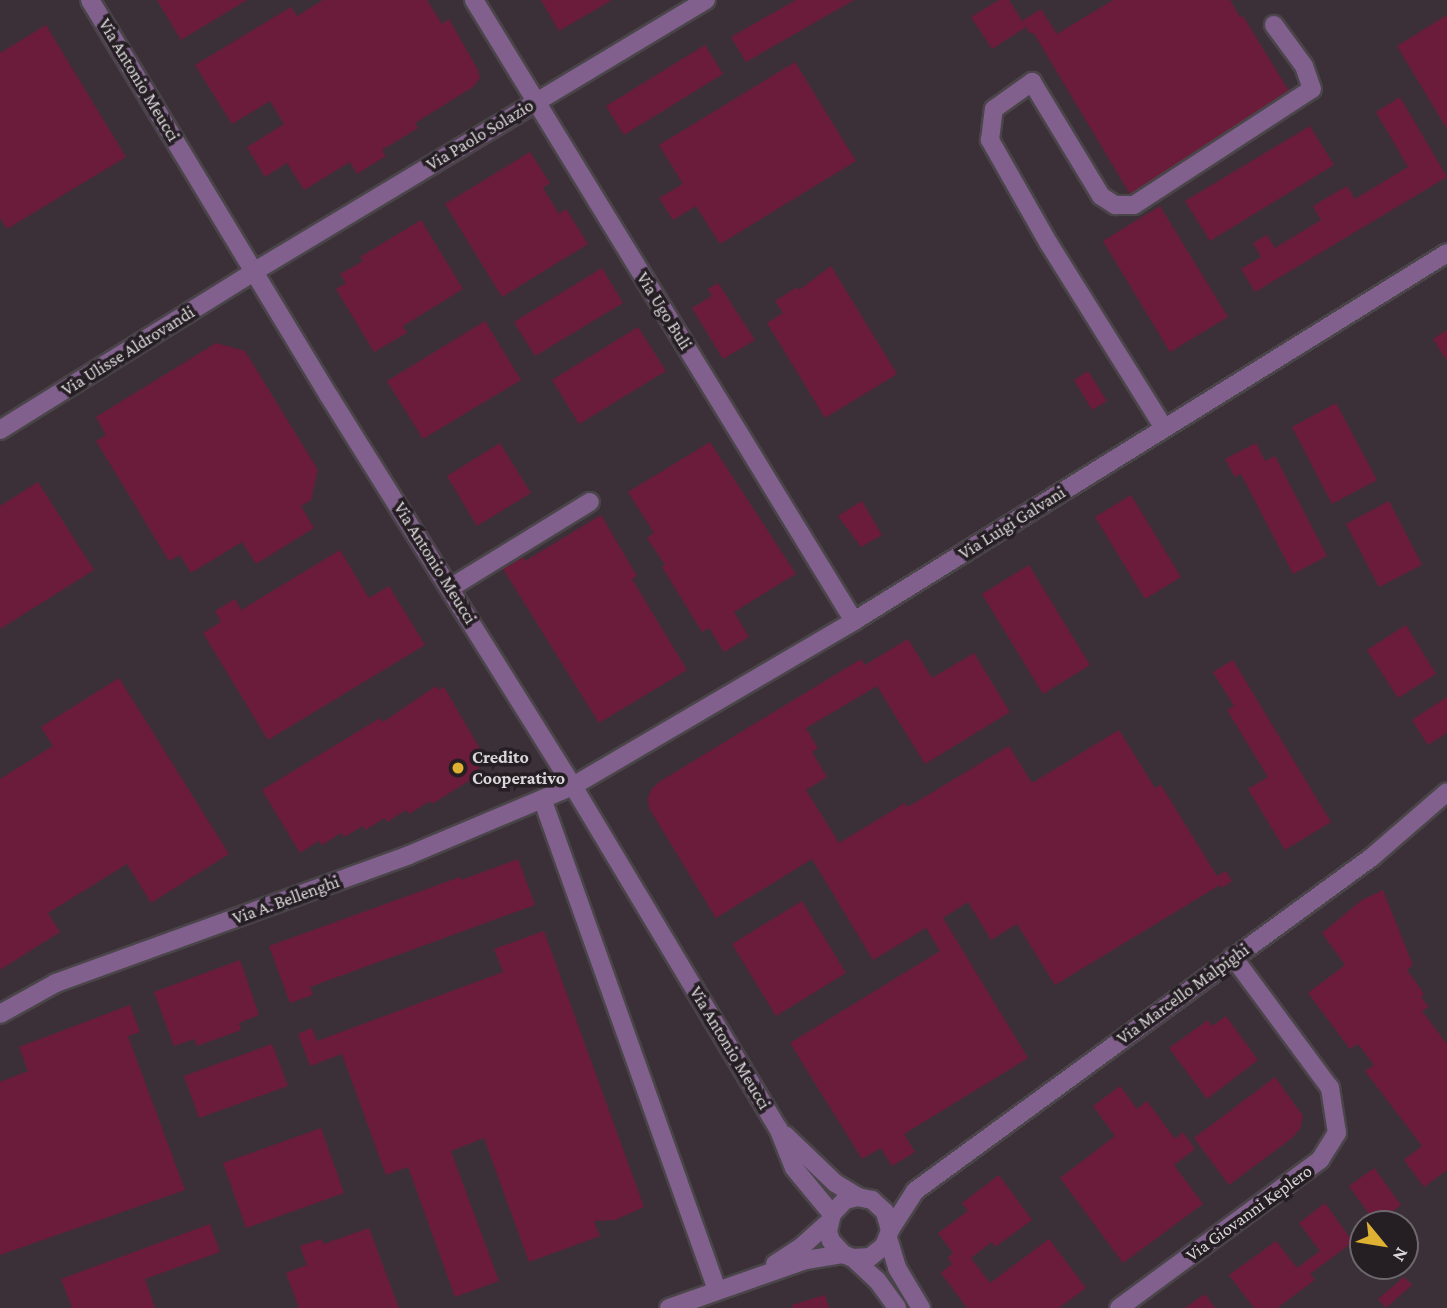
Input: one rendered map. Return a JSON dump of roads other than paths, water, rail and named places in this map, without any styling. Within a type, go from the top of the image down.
[{"type":"street","name":"Via Antonio Meucci","points":[[90,0],[329,396],[573,786],[778,1128],[794,1168],[830,1218]]},
{"type":"street","name":"Via Ugo Buli","points":[[474,0],[854,621]]},
{"type":"street","name":"Via Paolo Solazio","points":[[255,271],[706,0]]},
{"type":"street","points":[[1164,428],[1049,244],[990,140],[994,109],[1032,82],[1101,196],[1115,205],[1134,205],[1312,89],[1304,66],[1274,25]]},
{"type":"street","name":"Via Luigi Galvani","points":[[573,786],[854,621],[1447,253]]},
{"type":"street","name":"Via Ulisse Aldrovandi","points":[[0,430],[255,271]]},
{"type":"street","points":[[450,588],[590,502]]},
{"type":"street","name":"Via A. Bellenghi","points":[[0,1014],[56,983],[409,855],[543,801],[573,786]]},
{"type":"street","name":"Via Marcello Malpighi","points":[[889,1234],[915,1191],[1372,857],[1447,792]]},
{"type":"street","points":[[543,801],[716,1290]]},
{"type":"street","name":"Via Giovanni Keplero","points":[[1119,1308],[1320,1160],[1337,1133],[1330,1088],[1233,957]]},
{"type":"street","name":"Via Antonio Meucci","points":[[778,1128],[835,1183],[863,1197]]},
{"type":"street","name":"Via Marcello Malpighi","points":[[863,1197],[915,1191]]},
{"type":"street","points":[[757,1275],[800,1248],[845,1200],[863,1197],[886,1212],[897,1268],[921,1308]]},
{"type":"street","points":[[830,1218],[831,1241],[877,1280],[897,1308]]},
{"type":"street","points":[[669,1308],[806,1260],[870,1257],[884,1246],[889,1234]]},
{"type":"place","name":"Credito Cooperativo","points":[[458,768]]}]
